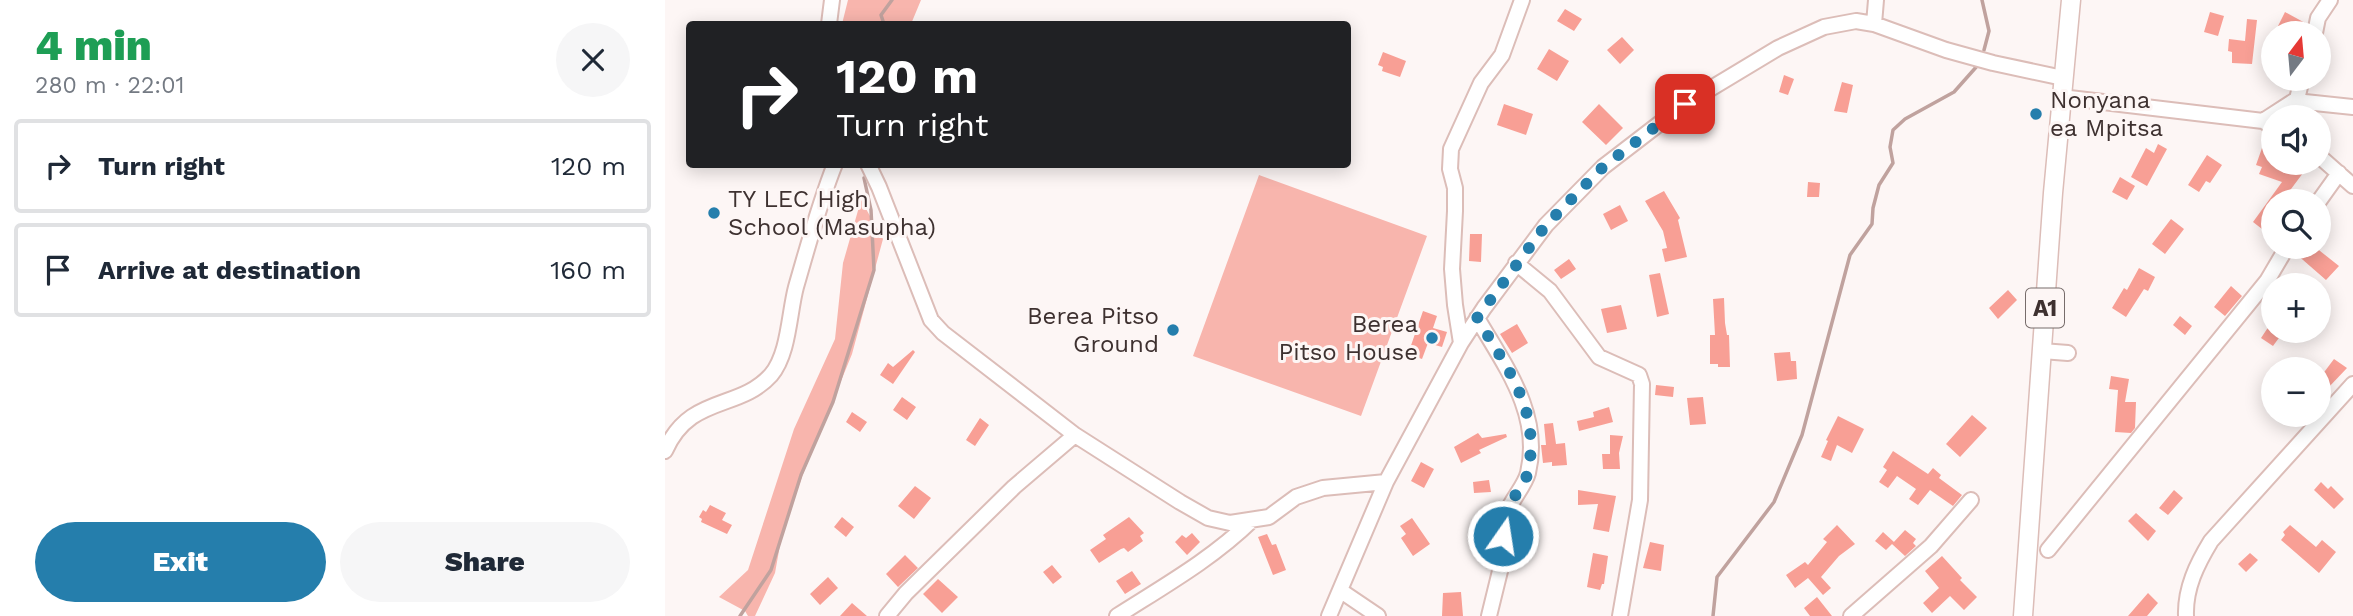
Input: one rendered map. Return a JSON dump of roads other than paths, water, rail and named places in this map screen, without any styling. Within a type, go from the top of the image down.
[{"type":"main road","name":"A1","points":[[2022,616],[2061,96],[2071,0]]},
{"type":"street","points":[[829,21],[832,0]]},
{"type":"street","points":[[1461,343],[1453,269],[1455,188],[1450,169],[1451,149],[1481,83],[1503,55],[1522,0]]},
{"type":"street","points":[[1874,24],[1876,0]]},
{"type":"street","points":[[2318,21],[2330,0]]},
{"type":"street","points":[[1329,616],[1386,482],[1477,318],[1546,225],[1603,167],[1685,104],[1778,48],[1814,31],[1847,22],[1874,24],[1969,56],[2063,78]]},
{"type":"street","points":[[2290,105],[2297,99],[2299,91]]},
{"type":"street","points":[[2061,96],[2261,123]]},
{"type":"street","points":[[2297,99],[2353,107]]},
{"type":"street","points":[[2331,166],[2353,186]]},
{"type":"street","points":[[665,451],[683,421],[749,391],[771,374],[781,356],[796,289],[834,168]]},
{"type":"street","points":[[870,168],[880,187],[930,320],[1075,435],[1180,502],[1208,518],[1230,523],[1269,517],[1296,497],[1323,488],[1386,482]]},
{"type":"street","points":[[2328,189],[2339,173]]},
{"type":"street","points":[[2048,550],[2267,281],[2280,259]]},
{"type":"street","points":[[1516,263],[1550,291],[1599,358],[1639,376],[1642,384],[1640,500],[1620,616]]},
{"type":"street","points":[[1477,318],[1510,374],[1528,412],[1531,450],[1527,474],[1508,507],[1500,572],[1489,616]]},
{"type":"street","points":[[2042,351],[2068,353]]},
{"type":"street","points":[[2186,616],[2190,586],[2198,562],[2211,541],[2353,384]]},
{"type":"street","points":[[887,616],[906,593],[1014,487],[1075,435]]},
{"type":"street","points":[[1851,616],[1931,546],[1971,500]]},
{"type":"street","points":[[1118,616],[1204,561],[1252,520]]},
{"type":"street","points":[[1341,591],[1378,616]]},
{"type":"waterway","points":[[883,21],[881,15],[892,0]]},
{"type":"waterway","points":[[1982,0],[1989,31],[1984,50]]},
{"type":"waterway","points":[[1713,616],[1717,577],[1774,502],[1802,435],[1850,255],[1872,224],[1879,185],[1893,163],[1890,147],[1893,130],[1905,119],[1954,92],[1978,65]]},
{"type":"waterway","points":[[740,616],[771,570],[801,475],[833,402],[874,270],[871,210],[864,178]]},
{"type":"place","name":"Nonyana ea Mpitsa","points":[[2036,114]]},
{"type":"place","name":"TY LEC High School (Masupha)","points":[[714,213]]},
{"type":"place","name":"Berea Pitso Ground","points":[[1173,330]]},
{"type":"place","name":"Berea Pitso House","points":[[1432,338]]}]
